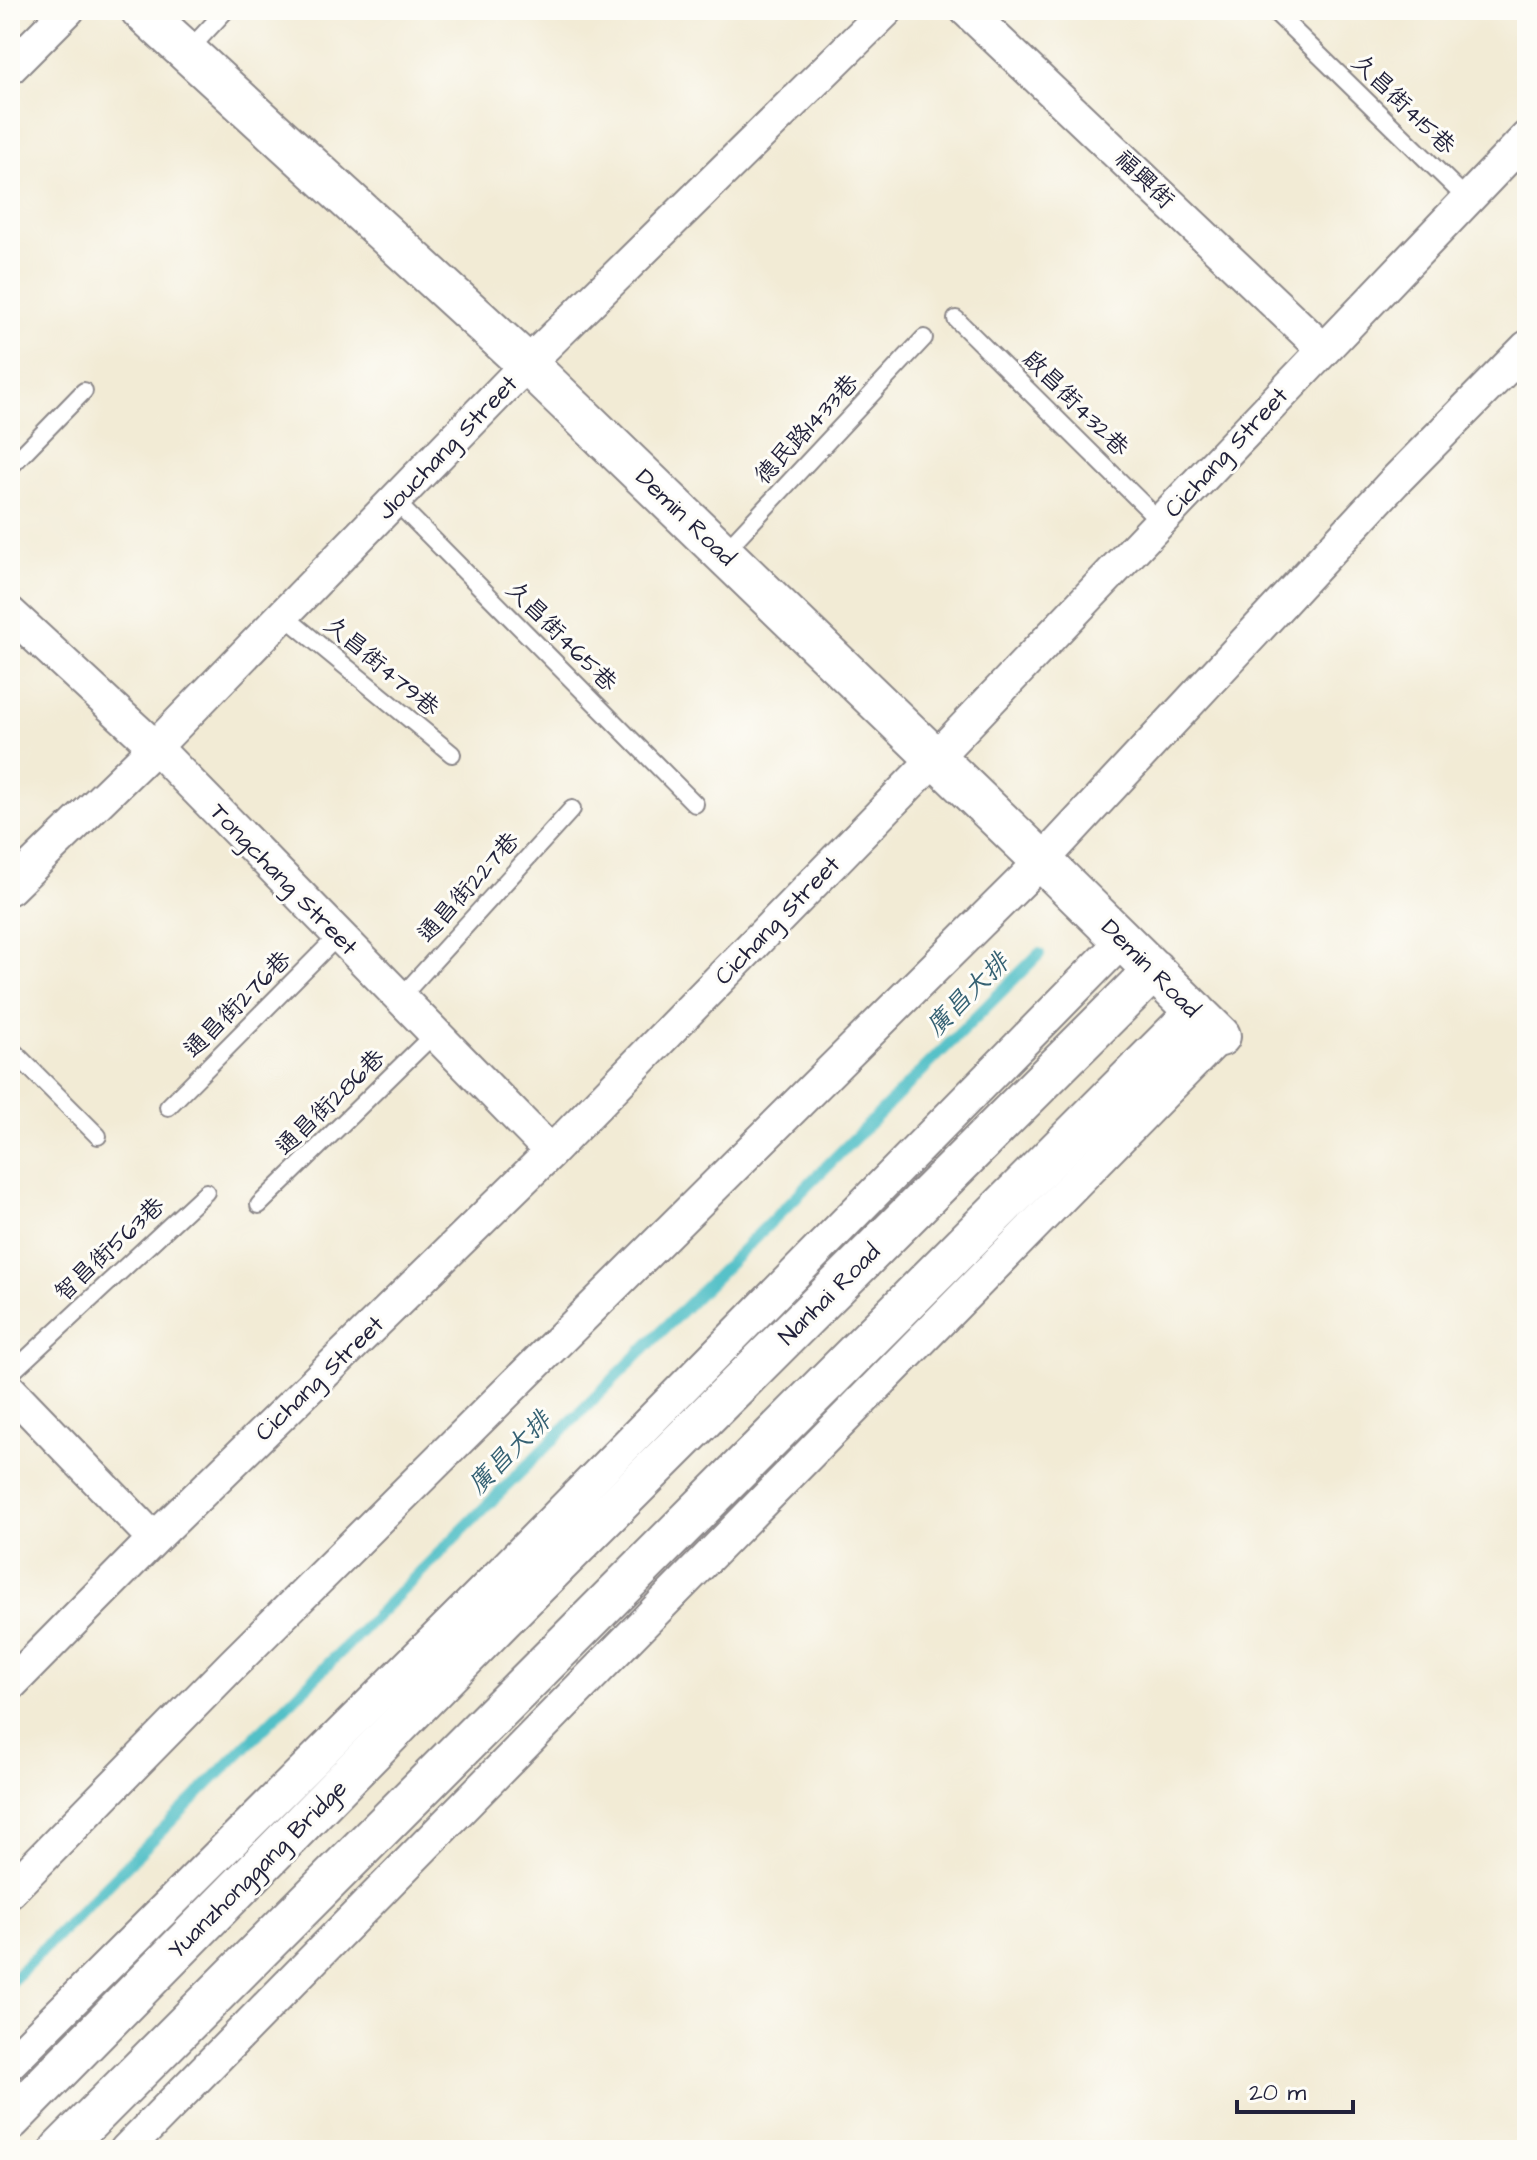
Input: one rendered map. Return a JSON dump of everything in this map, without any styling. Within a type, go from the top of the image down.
[{"type":"street","points":[[10,68],[68,10]]},
{"type":"street","name":"Demin Road","points":[[141,10],[527,364],[1208,1024]]},
{"type":"street","name":"Jiouchang Street","points":[[10,888],[155,747],[527,364],[887,10]]},
{"type":"street","name":"福興街","points":[[966,10],[1323,349]]},
{"type":"street","name":"Cichang Street","points":[[10,1685],[154,1539],[551,1152],[935,758],[1527,137]]},
{"type":"street","points":[[10,1891],[245,1652],[1042,861],[1394,482],[1527,347]]},
{"type":"street","name":"Tongchang Street","points":[[10,613],[155,747],[551,1152]]},
{"type":"street","name":"Nanhai Road","points":[[493,1605],[1123,940]]},
{"type":"street","name":"Nanhai Road","points":[[493,1605],[1154,970]]},
{"type":"street","points":[[60,2150],[548,1661],[1208,1024]]},
{"type":"street","points":[[126,2150],[577,1691],[1208,1024]]},
{"type":"street","points":[[10,1390],[154,1539]]},
{"type":"street","name":"Yuanzhonggang Bridge","points":[[10,2063],[493,1605]]},
{"type":"street","name":"Yuanzhonggang Bridge","points":[[10,2120],[493,1605]]},
{"type":"lane","points":[[187,52],[226,10]]},
{"type":"lane","name":"久昌街415巷","points":[[1273,10],[1467,199]]},
{"type":"lane","name":"啟昌街432巷","points":[[956,319],[1161,522]]},
{"type":"lane","name":"德民路1433巷","points":[[723,553],[924,338]]},
{"type":"lane","points":[[10,467],[84,391]]},
{"type":"lane","name":"久昌街465巷","points":[[396,502],[695,804]]},
{"type":"lane","name":"久昌街479巷","points":[[282,614],[452,754]]},
{"type":"lane","name":"通昌街227巷","points":[[400,998],[572,809]]},
{"type":"lane","name":"通昌街276巷","points":[[168,1107],[339,935]]},
{"type":"lane","name":"通昌街286巷","points":[[259,1205],[434,1034]]},
{"type":"lane","points":[[10,1048],[98,1136]]},
{"type":"lane","name":"智昌街563巷","points":[[10,1374],[206,1192]]},
{"type":"waterway","name":"廣昌大排","points":[[10,1982],[1039,954]]}]
